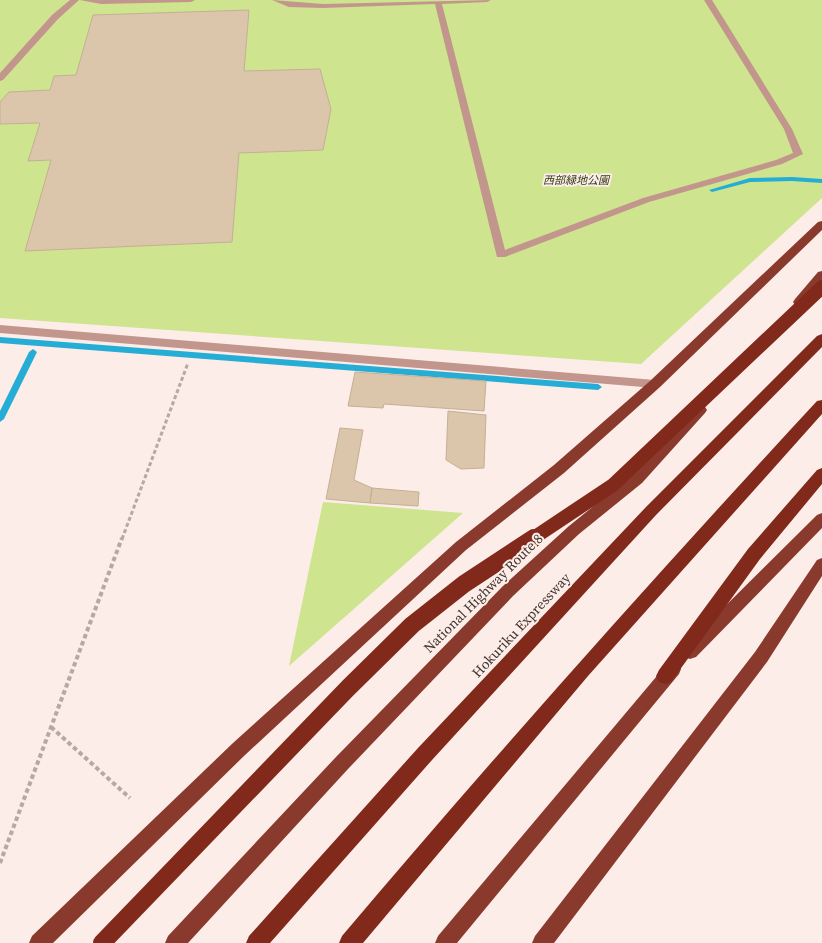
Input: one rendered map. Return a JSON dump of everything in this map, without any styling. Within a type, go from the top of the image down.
[{"type":"highway","points":[[39,943],[239,749],[461,546],[559,469],[655,384],[822,224]]},
{"type":"highway","name":"National Highway Route 8","points":[[175,943],[342,763],[508,591],[574,530],[637,478],[822,275]]},
{"type":"highway","points":[[102,943],[348,688],[412,625],[464,584],[612,485],[654,448],[822,287]]},
{"type":"highway","name":"Hokuriku Expressway","points":[[256,943],[425,754],[638,525],[822,339]]},
{"type":"highway","points":[[349,943],[458,813],[690,548],[822,405]]},
{"type":"highway","points":[[445,943],[665,676],[754,554],[822,474]]},
{"type":"highway","points":[[665,676],[822,519]]},
{"type":"highway","points":[[542,943],[761,657],[822,564]]},
{"type":"street","points":[[0,78],[55,17],[75,0]]},
{"type":"street","points":[[84,0],[101,2],[191,0]]},
{"type":"street","points":[[276,0],[289,5],[323,6],[487,0]]},
{"type":"street","points":[[437,1],[501,255],[646,200],[779,162],[798,154],[788,128],[708,0]]},
{"type":"street","points":[[0,329],[655,384]]},
{"type":"path","points":[[0,863],[195,344]]},
{"type":"path","points":[[51,727],[130,798]]},
{"type":"green space","name":"西部緑地公園","points":[[0,0],[822,0],[822,198],[641,364],[0,318]]},
{"type":"green space","points":[[323,502],[463,513],[289,666]]},
{"type":"building","points":[[249,10],[244,71],[320,69],[331,109],[323,150],[239,153],[232,242],[25,251],[51,160],[28,161],[40,123],[0,124],[0,102],[9,92],[50,90],[54,76],[76,75],[93,15]]},
{"type":"building","points":[[355,372],[486,381],[484,411],[384,404],[383,408],[348,406]]},
{"type":"building","points":[[448,411],[486,415],[484,468],[461,469],[446,460]]},
{"type":"building","points":[[340,428],[363,430],[354,480],[372,488],[370,503],[326,499]]},
{"type":"building","points":[[372,488],[419,492],[418,506],[370,503]]},
{"type":"waterway","points":[[712,190],[750,180],[792,179],[822,181]]},
{"type":"waterway","points":[[0,340],[598,387]]},
{"type":"waterway","points":[[0,419],[33,352]]}]
